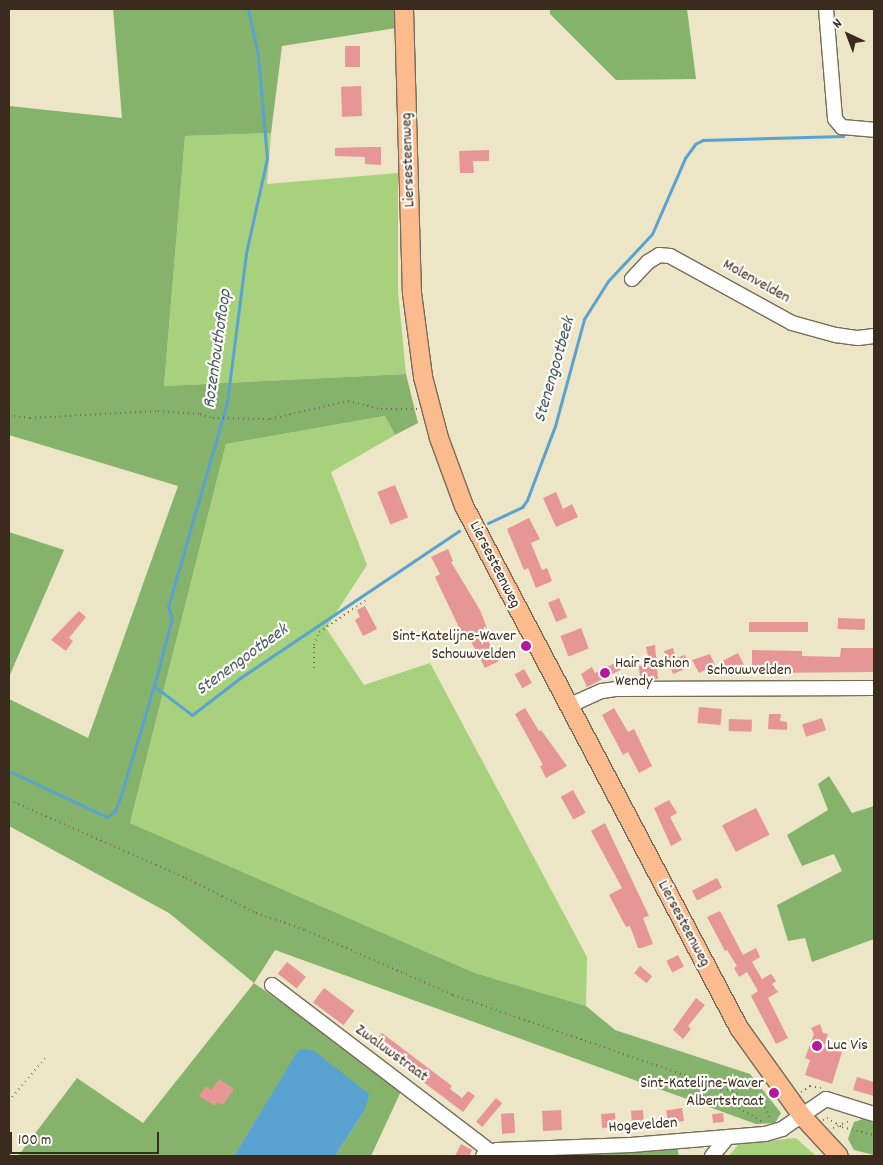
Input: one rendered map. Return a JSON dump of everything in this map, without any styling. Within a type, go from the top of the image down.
[{"type":"main road","name":"Liersesteenweg","points":[[404,9],[412,293],[423,377],[430,406],[464,506],[739,1028],[802,1116],[821,1126]]},
{"type":"main road","points":[[821,1126],[839,1156]]},
{"type":"street","points":[[826,9],[835,119],[842,128],[874,130]]},
{"type":"street","name":"Molenvelden","points":[[632,280],[648,262],[659,255],[670,256],[792,323],[836,335],[874,336]]},
{"type":"street","name":"Schouwvelden","points":[[568,706],[602,691],[618,689],[874,688]]},
{"type":"street","name":"Zwaluwstraat","points":[[272,985],[486,1154]]},
{"type":"street","name":"Hogevelden","points":[[486,1154],[728,1137],[773,1132],[802,1116],[826,1098],[874,1114]]},
{"type":"street","points":[[712,1156],[728,1137]]},
{"type":"path","points":[[9,415],[30,418],[158,411],[200,414],[213,418],[270,419],[348,401],[381,409],[410,410],[430,406]]},
{"type":"path","points":[[314,668],[314,645],[319,632],[368,599]]},
{"type":"path","points":[[9,800],[186,878],[256,913],[305,930],[453,994],[718,1086],[765,1107],[773,1132]]},
{"type":"path","points":[[9,1101],[46,1058]]},
{"type":"path","points":[[718,1086],[726,1100],[758,1118],[773,1132]]},
{"type":"path","points":[[821,1126],[827,1118],[839,1125],[874,1135]]},
{"type":"path","points":[[821,1126],[827,1122],[833,1128],[839,1125]]},
{"type":"green space","points":[[113,9],[394,9],[396,28],[282,46],[271,133],[185,136],[164,386],[406,374],[418,423],[395,435],[385,416],[226,444],[130,823],[475,973],[586,1006],[615,1030],[750,1074],[781,1113],[775,1123],[756,1124],[275,950],[254,983],[169,913],[9,826],[9,699],[88,738],[178,486],[9,435],[9,106],[122,118]]},
{"type":"green space","points":[[550,9],[687,9],[696,79],[616,80],[550,14]]},
{"type":"green space","points":[[271,133],[267,184],[398,173],[398,292],[406,374],[164,386],[185,136]]},
{"type":"green space","points":[[385,416],[395,435],[331,472],[367,565],[326,628],[364,685],[430,663],[587,957],[586,1006],[475,973],[130,823],[226,444]]},
{"type":"green space","points":[[9,532],[64,550],[9,677]]},
{"type":"green space","points":[[829,776],[852,813],[874,806],[874,939],[812,962],[805,938],[788,941],[777,905],[842,871],[834,854],[802,866],[787,835],[828,810],[818,784]]},
{"type":"green space","points":[[254,983],[402,1089],[371,1156],[335,1156],[365,1110],[300,1049],[234,1156],[18,1156],[77,1078],[143,1123]]},
{"type":"green space","points":[[863,1119],[874,1123],[874,1155],[854,1150],[848,1139],[854,1122]]},
{"type":"green space","points":[[796,1138],[816,1156],[729,1156],[739,1144]]},
{"type":"green space","points":[[677,1148],[679,1156],[500,1156]]},
{"type":"water","points":[[299,1049],[313,1050],[369,1094],[365,1110],[335,1156],[234,1156]]},
{"type":"building","points":[[345,46],[360,46],[360,67],[345,67]]},
{"type":"building","points":[[361,86],[362,116],[342,117],[341,87]]},
{"type":"building","points":[[381,147],[381,165],[365,164],[365,157],[335,156],[335,148]]},
{"type":"building","points":[[489,150],[489,161],[473,161],[474,173],[460,173],[459,151]]},
{"type":"building","points":[[395,485],[408,517],[390,525],[377,492]]},
{"type":"building","points":[[556,492],[563,509],[572,504],[578,517],[556,527],[543,498]]},
{"type":"building","points":[[529,518],[540,539],[531,543],[542,570],[547,568],[552,581],[536,588],[528,568],[524,570],[507,529]]},
{"type":"building","points":[[448,549],[453,561],[451,562],[480,610],[487,628],[482,630],[499,661],[485,668],[468,636],[464,638],[435,577],[440,574],[431,557]]},
{"type":"building","points":[[559,598],[567,617],[556,622],[548,603]]},
{"type":"building","points":[[365,606],[377,629],[363,636],[355,620],[360,617],[357,610]]},
{"type":"building","points":[[79,611],[86,617],[69,638],[73,641],[66,651],[51,640]]},
{"type":"building","points":[[838,618],[865,619],[865,630],[838,629]]},
{"type":"building","points":[[749,622],[808,622],[808,632],[749,632]]},
{"type":"building","points":[[581,628],[589,649],[568,656],[560,636]]},
{"type":"building","points":[[655,645],[658,679],[640,679],[639,666],[650,665],[646,647]]},
{"type":"building","points":[[673,648],[676,658],[685,655],[690,667],[673,674],[664,651]]},
{"type":"building","points":[[841,648],[874,648],[874,672],[752,673],[752,650],[802,651],[802,656],[840,657]]},
{"type":"building","points":[[738,653],[745,667],[729,675],[722,661]]},
{"type":"building","points":[[710,654],[715,665],[699,673],[692,660]]},
{"type":"building","points":[[617,662],[622,669],[587,687],[581,674],[592,667],[595,673]]},
{"type":"building","points":[[524,669],[532,683],[522,688],[514,674]]},
{"type":"building","points":[[699,707],[722,709],[721,725],[698,723]]},
{"type":"building","points":[[525,708],[539,731],[541,730],[567,766],[546,778],[540,766],[543,765],[515,714]]},
{"type":"building","points":[[614,708],[628,732],[634,729],[652,766],[639,773],[628,752],[623,755],[602,715]]},
{"type":"building","points":[[769,714],[781,714],[780,721],[787,722],[787,730],[768,729]]},
{"type":"building","points":[[822,718],[826,730],[806,737],[802,724]]},
{"type":"building","points":[[729,719],[752,720],[752,732],[729,731]]},
{"type":"building","points":[[573,790],[586,813],[573,820],[561,797]]},
{"type":"building","points":[[669,800],[677,813],[670,817],[682,840],[671,846],[654,808]]},
{"type":"building","points":[[756,808],[770,835],[736,852],[722,825]]},
{"type":"building","points":[[605,823],[649,916],[643,918],[653,944],[638,948],[630,926],[626,927],[609,895],[622,888],[591,831]]},
{"type":"building","points":[[717,878],[722,888],[697,901],[692,891]]},
{"type":"building","points":[[720,911],[743,955],[756,948],[760,957],[752,962],[762,979],[771,974],[776,981],[772,984],[778,992],[768,998],[788,1038],[776,1044],[751,996],[758,991],[747,972],[739,977],[734,968],[737,966],[727,950],[725,951],[707,917]]},
{"type":"building","points":[[678,955],[684,967],[672,972],[666,961]]},
{"type":"building","points":[[287,962],[306,977],[297,989],[278,974]]},
{"type":"building","points":[[640,966],[652,976],[646,983],[634,973]]},
{"type":"building","points":[[324,988],[354,1011],[344,1025],[313,1002]]},
{"type":"building","points":[[696,998],[705,1005],[688,1026],[691,1029],[683,1039],[673,1030]]},
{"type":"building","points":[[820,1024],[823,1033],[828,1034],[824,1047],[842,1052],[832,1084],[805,1075],[810,1060],[805,1058],[814,1034],[811,1028]]},
{"type":"building","points":[[382,1033],[452,1086],[450,1089],[462,1098],[468,1091],[475,1096],[463,1112],[373,1044]]},
{"type":"building","points":[[857,1077],[874,1082],[874,1096],[853,1090]]},
{"type":"building","points":[[219,1079],[234,1089],[223,1105],[218,1102],[215,1106],[199,1096],[206,1086],[211,1090]]},
{"type":"building","points":[[496,1098],[502,1103],[482,1127],[476,1122]]},
{"type":"building","points":[[682,1108],[684,1121],[668,1123],[666,1111]]},
{"type":"building","points":[[561,1110],[562,1130],[543,1131],[542,1111]]},
{"type":"building","points":[[643,1110],[644,1124],[632,1125],[631,1111]]},
{"type":"building","points":[[514,1113],[515,1133],[502,1134],[501,1114]]},
{"type":"building","points":[[615,1113],[616,1127],[602,1128],[601,1114]]},
{"type":"building","points":[[723,1113],[724,1122],[713,1123],[712,1114]]},
{"type":"building","points":[[461,1144],[472,1150],[469,1156],[455,1156]]},
{"type":"waterway","name":"Rozenhouthofloop","points":[[154,686],[172,618],[168,607],[227,402],[246,253],[267,158],[258,55],[248,9]]},
{"type":"waterway","name":"Stenengootbeek","points":[[488,523],[522,507],[527,500],[555,426],[584,319],[608,281],[652,234],[685,158],[695,144],[703,140],[843,136],[843,132]]},
{"type":"waterway","name":"Stenengootbeek","points":[[9,771],[107,817],[115,811],[121,795],[154,686],[192,715],[240,678],[459,531]]},
{"type":"place","name":"Sint-Katelijne-Waver Schouwvelden","points":[[526,646]]},
{"type":"place","name":"Hair Fashion Wendy","points":[[605,673]]},
{"type":"place","name":"Luc Vis","points":[[817,1046]]},
{"type":"place","name":"Sint-Katelijne-Waver Albertstraat","points":[[774,1093]]}]
